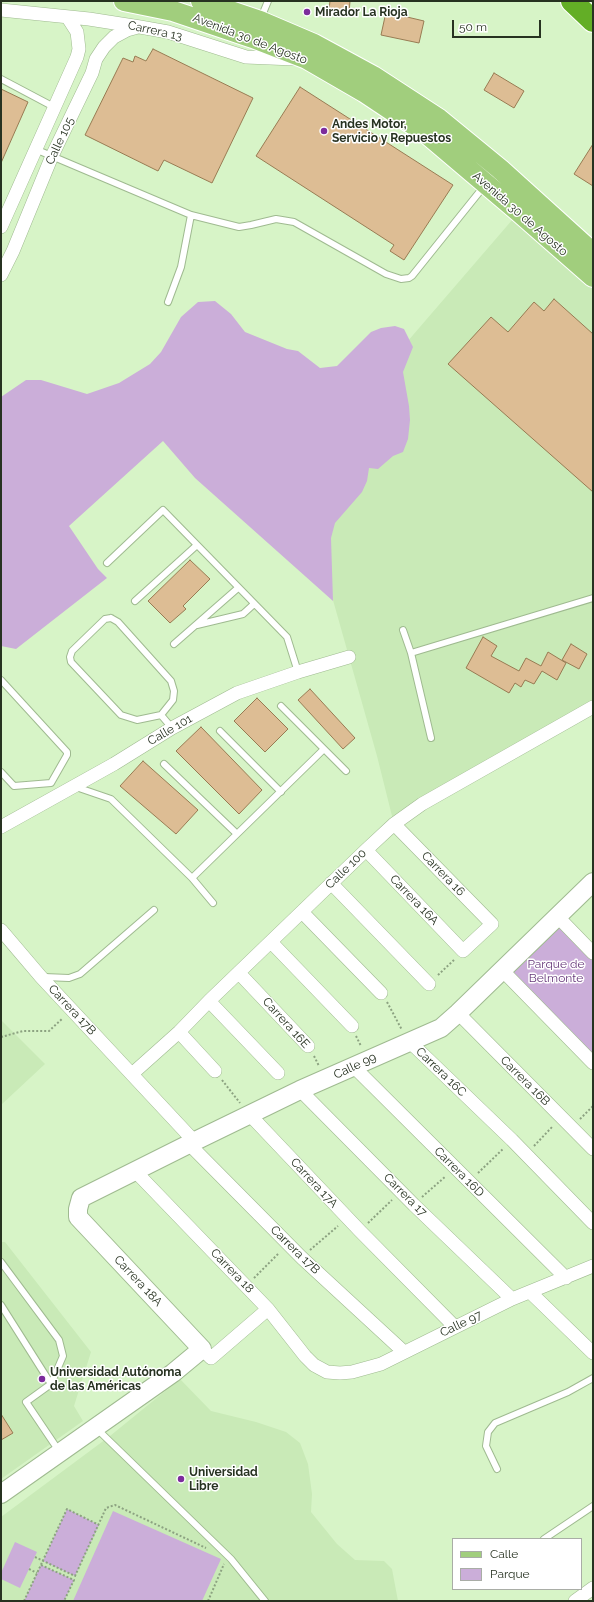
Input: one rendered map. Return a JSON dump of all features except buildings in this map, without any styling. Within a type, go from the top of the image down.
[{"type":"highway","points":[[572,1],[593,22]]},
{"type":"main road","name":"Avenida 30 de Agosto","points":[[124,1],[173,11],[253,38],[307,60],[364,92],[427,134],[593,277]]},
{"type":"main road","name":"Avenida 30 de Agosto","points":[[201,1],[260,21],[314,44],[366,73],[439,119],[500,169],[593,253]]},
{"type":"street","name":"Carrera 13","points":[[1,10],[140,27],[168,32],[246,57],[307,60]]},
{"type":"street","name":"Calle 105","points":[[1,227],[35,148],[78,57],[79,40],[77,32],[68,18]]},
{"type":"street","name":"Calle 105","points":[[1,275],[7,248],[92,73],[96,59],[104,47],[114,37],[127,30],[140,27]]},
{"type":"street","points":[[74,65],[82,60],[86,61],[90,64],[92,73]]},
{"type":"street","name":"Calle 101","points":[[1,827],[114,764],[172,728],[237,693],[298,672],[349,657]]},
{"type":"street","name":"Calle 100","points":[[132,1074],[178,1032],[331,883],[394,824],[422,804],[593,708]]},
{"type":"street","name":"Carrera 16","points":[[394,824],[492,924],[463,951]]},
{"type":"street","name":"Carrera 16A","points":[[366,850],[463,951]]},
{"type":"street","name":"Calle 99","points":[[81,1198],[134,1170],[300,1090],[441,1028],[458,1014],[593,882]]},
{"type":"street","points":[[331,883],[429,984]]},
{"type":"street","points":[[302,912],[381,993]]},
{"type":"street","points":[[558,917],[593,953]]},
{"type":"street","name":"Carrera 17B","points":[[1,930],[41,977],[132,1074],[191,1143],[302,1258],[404,1352]]},
{"type":"street","points":[[271,942],[352,1026]]},
{"type":"street","points":[[502,970],[593,1063]]},
{"type":"street","name":"Carrera 16E","points":[[239,973],[308,1046]]},
{"type":"street","points":[[209,1001],[278,1073]]},
{"type":"street","name":"Carrera 16B","points":[[458,1014],[593,1148]]},
{"type":"street","points":[[178,1032],[215,1071]]},
{"type":"street","name":"Carrera 16C","points":[[409,1041],[512,1140],[593,1223]]},
{"type":"street","name":"Carrera 16D","points":[[360,1063],[454,1167],[566,1278]]},
{"type":"street","name":"Carrera 17","points":[[300,1090],[414,1205],[512,1299]]},
{"type":"street","name":"Carrera 17A","points":[[250,1115],[347,1218],[455,1327]]},
{"type":"street","name":"Carrera 18","points":[[134,1170],[268,1309],[305,1356],[314,1365],[327,1372]]},
{"type":"street","name":"Carrera 18A","points":[[81,1198],[78,1209],[78,1218],[206,1354]]},
{"type":"street","name":"Calle 97","points":[[327,1372],[340,1373],[366,1369],[381,1364],[512,1299],[593,1266]]},
{"type":"street","points":[[530,1292],[593,1353]]},
{"type":"street","points":[[1,1494],[173,1373],[206,1354],[268,1309]]},
{"type":"street","points":[[575,1601],[593,1588]]},
{"type":"lane","points":[[260,21],[268,1]]},
{"type":"lane","points":[[1,79],[54,107]]},
{"type":"lane","points":[[35,148],[191,215],[239,227],[251,226],[276,219],[294,222],[386,274],[394,277],[409,278],[486,184]]},
{"type":"lane","points":[[168,302],[181,267],[191,215]]},
{"type":"lane","points":[[107,563],[163,510],[287,637],[298,672]]},
{"type":"lane","points":[[135,601],[197,545]]},
{"type":"lane","points":[[174,644],[238,588]]},
{"type":"lane","points":[[411,653],[593,598]]},
{"type":"lane","points":[[195,625],[243,614],[254,604]]},
{"type":"lane","points":[[111,618],[118,622],[171,681],[174,691],[174,700],[161,715],[137,720],[121,715],[71,662],[70,657],[72,651],[105,619],[111,618]]},
{"type":"lane","points":[[403,630],[411,653],[430,738]]},
{"type":"lane","points":[[1,680],[67,752],[66,758],[51,784]]},
{"type":"lane","points":[[281,706],[346,771]]},
{"type":"lane","points":[[161,715],[172,728]]},
{"type":"lane","points":[[220,731],[281,792]]},
{"type":"lane","points":[[192,878],[324,750]]},
{"type":"lane","points":[[164,764],[237,834]]},
{"type":"lane","points":[[1,772],[14,786],[51,784]]},
{"type":"lane","points":[[51,784],[60,794]]},
{"type":"lane","points":[[75,786],[111,799],[192,878],[213,903]]},
{"type":"lane","points":[[41,977],[69,978],[80,974],[154,910]]},
{"type":"lane","points":[[1,1262],[58,1340],[63,1356],[51,1384],[26,1402],[60,1453]]},
{"type":"lane","points":[[1,1305],[51,1384]]},
{"type":"lane","points":[[497,1469],[486,1446],[488,1432],[495,1423],[568,1392],[593,1378]]},
{"type":"lane","points":[[96,1428],[231,1559],[265,1601]]},
{"type":"lane","points":[[545,1538],[593,1506]]},
{"type":"path","points":[[429,984],[463,951]]},
{"type":"path","name":"Carrera 16C","points":[[381,993],[409,1041]]},
{"type":"path","points":[[1,1037],[23,1030],[49,1031],[72,1010]]},
{"type":"path","points":[[352,1026],[360,1063]]},
{"type":"path","name":"Carrera 16E","points":[[308,1046],[326,1079]]},
{"type":"path","points":[[215,1071],[250,1115]]},
{"type":"path","points":[[572,1126],[593,1106]]},
{"type":"path","points":[[526,1154],[561,1117]]},
{"type":"path","points":[[469,1182],[512,1140]]},
{"type":"path","points":[[414,1205],[454,1167]]},
{"type":"path","points":[[360,1231],[401,1191]]},
{"type":"path","points":[[302,1258],[347,1218]]},
{"type":"path","points":[[246,1286],[288,1244]]},
{"type":"path","points":[[35,1557],[75,1576],[106,1508],[116,1505],[208,1548]]},
{"type":"path","points":[[24,1601],[67,1509],[99,1525]]},
{"type":"path","points":[[208,1601],[226,1560]]},
{"type":"path","points":[[41,1565],[74,1580],[64,1601]]},
{"type":"path","points":[[29,1570],[37,1573]]},
{"type":"shaded area","points":[[519,212],[593,277],[593,707],[394,824],[377,756],[283,423],[382,371]]},
{"type":"shaded area","points":[[1,1020],[45,1064],[1,1105]]},
{"type":"shaded area","name":"Universidad Autónoma de las Américas","points":[[1,1242],[5,1242],[91,1352],[74,1406],[83,1421],[1,1479]]},
{"type":"shaded area","name":"Universidad Libre","points":[[180,1379],[211,1411],[256,1422],[286,1432],[300,1443],[308,1464],[312,1494],[311,1512],[337,1544],[355,1560],[384,1561],[392,1569],[398,1601],[1,1601],[1,1517],[110,1436]]},
{"type":"green space","points":[[215,301],[231,314],[245,332],[287,349],[298,351],[320,368],[337,366],[371,332],[381,328],[395,326],[404,329],[413,347],[403,372],[409,406],[410,420],[408,439],[403,452],[393,456],[378,469],[369,468],[367,481],[362,492],[335,523],[331,538],[333,601],[195,478],[163,441],[69,526],[98,569],[107,578],[16,649],[1,646],[1,397],[26,380],[41,380],[87,394],[119,383],[150,364],[161,352],[181,317],[198,302]]},
{"type":"green space","name":"Parque de Belmonte","points":[[558,917],[593,953],[593,1063],[502,970]]},
{"type":"green space","points":[[67,1509],[99,1525],[75,1576],[43,1561]]},
{"type":"green space","points":[[113,1511],[221,1559],[202,1601],[73,1601]]},
{"type":"green space","points":[[15,1542],[37,1552],[20,1588],[1,1579],[1,1573]]},
{"type":"green space","points":[[41,1565],[74,1580],[64,1601],[24,1601]]},
{"type":"place","name":"Mirador La Rioja","points":[[307,12]]},
{"type":"place","name":"Andes Motor, Servicio y Repuestos","points":[[324,131]]},
{"type":"place","name":"Universidad Autónoma de las Américas","points":[[42,1379]]},
{"type":"place","name":"Universidad Libre","points":[[181,1479]]}]
